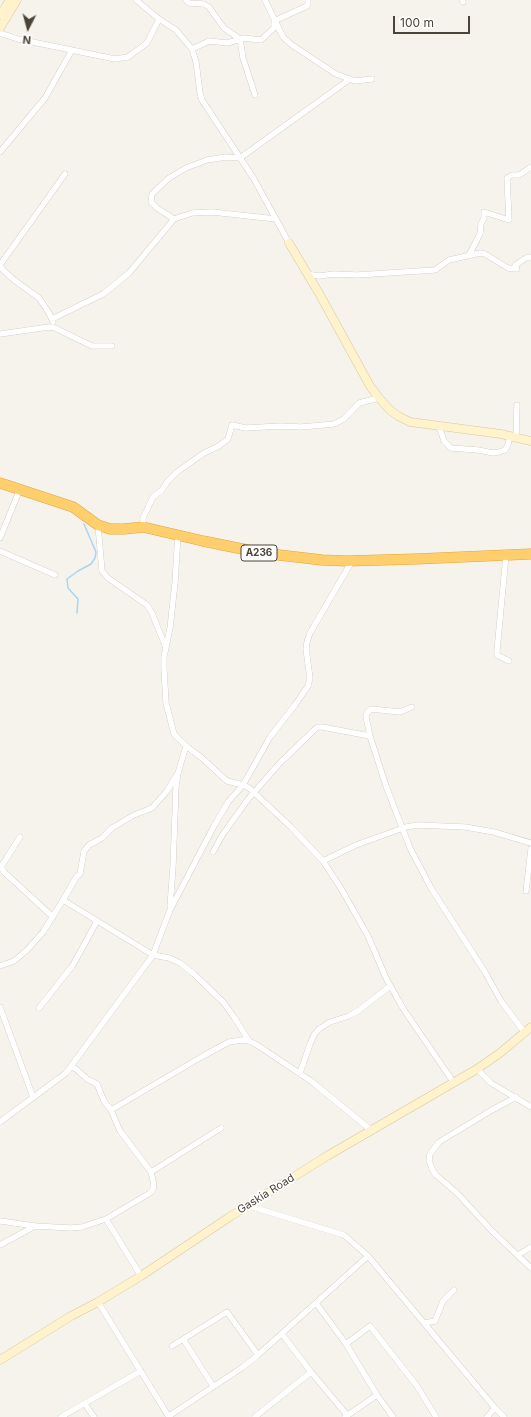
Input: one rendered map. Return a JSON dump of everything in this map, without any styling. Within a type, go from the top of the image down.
[{"type":"highway","name":"A236","points":[[0,483],[73,508],[98,525],[110,529],[124,529],[142,526],[210,543],[262,553],[322,560],[353,561],[531,554]]},
{"type":"main road","points":[[0,15],[10,0]]},
{"type":"main road","points":[[0,28],[17,0]]},
{"type":"main road","points":[[288,240],[373,390],[375,399],[410,422],[513,436],[531,441]]},
{"type":"main road","name":"Gaskia Road","points":[[0,1360],[71,1316],[98,1302],[141,1276],[249,1206],[371,1130],[477,1069],[528,1030]]},
{"type":"street","points":[[136,0],[176,30],[192,49],[196,62],[201,96],[254,179],[288,240]]},
{"type":"street","points":[[186,0],[189,3],[204,4],[209,7],[224,28],[240,39],[243,58],[255,95]]},
{"type":"street","points":[[265,0],[283,37],[292,45],[336,74],[355,80],[372,79]]},
{"type":"street","points":[[274,21],[307,6],[308,0]]},
{"type":"street","points":[[0,34],[115,59],[128,57],[147,43],[160,19]]},
{"type":"street","points":[[192,49],[209,41],[227,43],[244,38],[261,40],[274,28],[274,21]]},
{"type":"street","points":[[0,152],[45,98],[72,50]]},
{"type":"street","points":[[174,219],[157,208],[151,202],[152,194],[169,178],[186,168],[208,160],[226,157],[240,158],[350,79]]},
{"type":"street","points":[[469,255],[480,235],[484,212],[509,220],[507,178],[512,175],[519,175],[531,167]]},
{"type":"street","points":[[55,328],[52,319],[39,298],[8,275],[0,266],[65,174]]},
{"type":"street","points":[[52,319],[103,294],[129,273],[174,219],[192,213],[212,212],[276,219]]},
{"type":"street","points":[[307,274],[319,276],[328,274],[357,276],[435,270],[449,260],[483,253],[508,268],[517,269],[515,266],[517,264],[526,258],[531,257]]},
{"type":"street","points":[[312,282],[319,276]]},
{"type":"street","points":[[0,334],[49,327],[55,328],[92,346],[112,346]]},
{"type":"street","points":[[142,526],[143,518],[154,496],[162,490],[167,482],[177,472],[204,453],[217,447],[228,439],[232,425],[246,428],[280,426],[301,427],[334,424],[344,418],[359,403],[375,399]]},
{"type":"street","points":[[439,426],[444,441],[450,448],[478,450],[493,453],[499,452],[505,450],[513,436],[517,405]]},
{"type":"street","points":[[0,538],[20,489]]},
{"type":"street","points":[[98,525],[97,530],[102,570],[108,578],[147,605],[152,613],[166,648]]},
{"type":"street","points":[[178,534],[175,583],[164,669],[166,704],[174,734],[227,781],[243,784],[249,788],[291,827],[322,860],[346,896],[368,936],[390,986],[419,1033],[454,1083]]},
{"type":"street","points":[[0,551],[55,575]]},
{"type":"street","points":[[506,555],[497,655],[509,661]]},
{"type":"street","points":[[0,1122],[66,1073],[153,955],[170,910],[214,826],[228,802],[243,784],[270,737],[308,686],[310,678],[306,649],[308,638],[353,561]]},
{"type":"street","points":[[412,707],[400,712],[371,709],[367,713],[366,717],[370,736],[402,829],[410,848],[431,888],[485,972],[501,1001],[528,1030]]},
{"type":"street","points":[[213,852],[223,834],[253,792],[279,764],[318,727],[370,736]]},
{"type":"street","points":[[170,910],[174,845],[174,810],[178,773],[186,746]]},
{"type":"street","points":[[0,966],[14,961],[27,950],[43,932],[77,876],[80,874],[84,851],[89,845],[102,838],[112,828],[134,815],[152,808],[167,791],[178,773]]},
{"type":"street","points":[[322,860],[356,845],[410,826],[427,825],[465,827],[494,832],[531,843]]},
{"type":"street","points":[[20,837],[1,868],[53,917]]},
{"type":"street","points":[[526,891],[531,849]]},
{"type":"street","points":[[63,900],[153,955],[176,960],[194,974],[224,1003],[249,1041]]},
{"type":"street","points":[[39,1008],[73,966],[96,921]]},
{"type":"street","points":[[300,1073],[310,1044],[314,1035],[319,1029],[330,1022],[349,1016],[358,1011],[390,986]]},
{"type":"street","points":[[0,1007],[33,1097]]},
{"type":"street","points":[[111,1110],[196,1060],[230,1042],[235,1040],[249,1041],[300,1073],[371,1130]]},
{"type":"street","points":[[0,1221],[35,1226],[71,1228],[82,1227],[106,1219],[150,1193],[153,1189],[154,1185],[152,1172],[120,1131],[97,1084],[87,1079],[76,1069],[71,1067]]},
{"type":"street","points":[[477,1069],[491,1083],[531,1107]]},
{"type":"street","points":[[516,1097],[439,1142],[431,1151],[429,1157],[431,1167],[436,1175],[458,1193],[492,1231],[531,1268]]},
{"type":"street","points":[[152,1172],[221,1128]]},
{"type":"street","points":[[249,1206],[344,1235],[368,1256],[504,1417]]},
{"type":"street","points":[[106,1219],[141,1276]]},
{"type":"street","points":[[0,1245],[35,1226]]},
{"type":"street","points":[[518,1255],[531,1247]]},
{"type":"street","points":[[98,1302],[169,1416],[243,1367],[258,1355],[368,1256]]},
{"type":"street","points":[[424,1323],[435,1321],[443,1301],[454,1290]]},
{"type":"street","points":[[316,1303],[346,1344],[377,1395],[393,1417]]},
{"type":"street","points":[[172,1346],[228,1312],[258,1355]]},
{"type":"street","points":[[346,1344],[370,1326],[417,1386],[436,1417]]},
{"type":"street","points":[[282,1334],[346,1416],[377,1395]]},
{"type":"street","points":[[183,1340],[213,1386]]},
{"type":"street","points":[[61,1417],[141,1371]]},
{"type":"street","points":[[255,1417],[311,1372]]},
{"type":"street","points":[[85,1404],[94,1417]]},
{"type":"street","points":[[487,1417],[495,1408]]},
{"type":"waterway","points":[[77,613],[78,599],[68,588],[67,579],[91,564],[95,558],[96,552],[84,524]]}]
